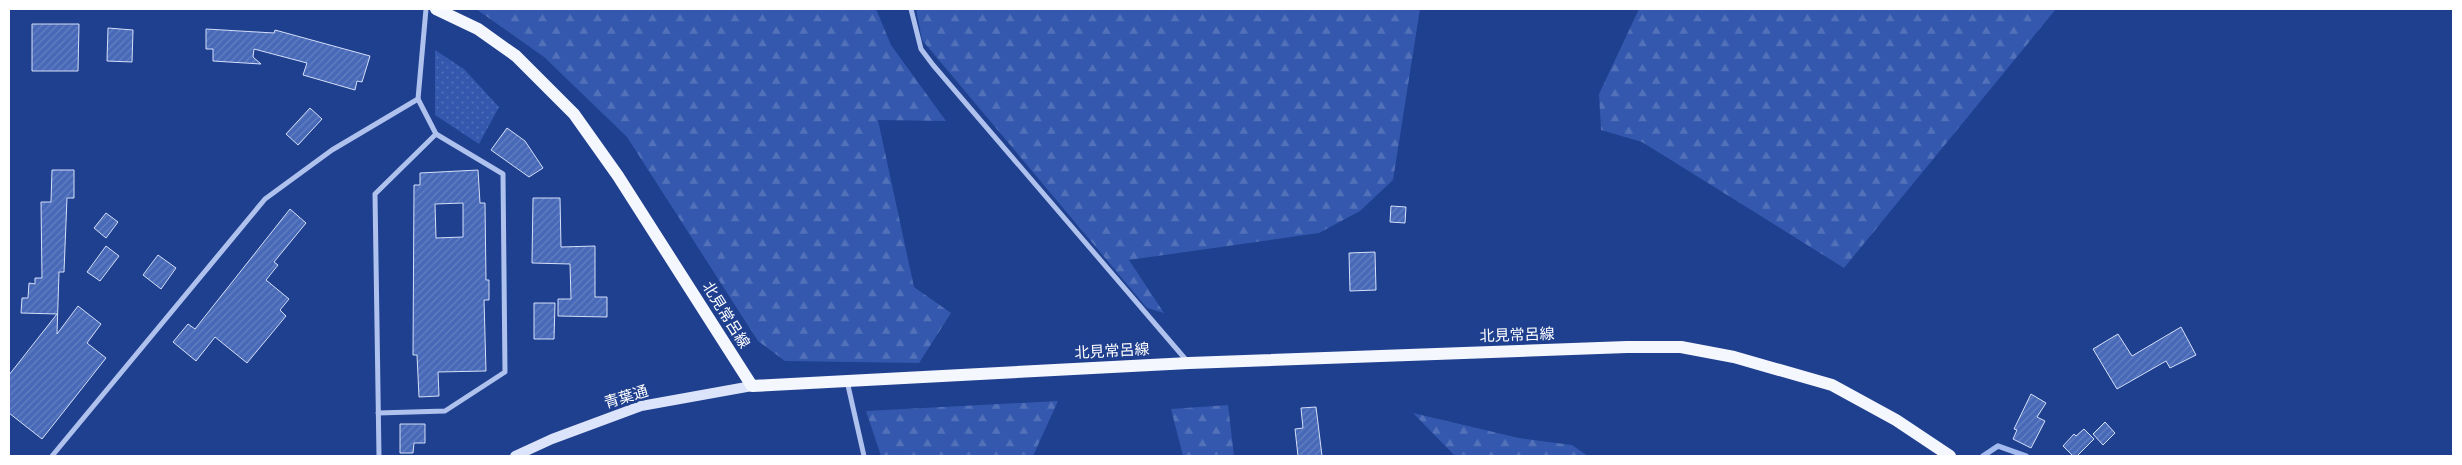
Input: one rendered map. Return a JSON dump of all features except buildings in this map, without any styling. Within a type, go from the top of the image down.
[{"type":"main road","name":"北見常呂線","points":[[436,9],[478,29],[516,56],[574,114],[618,176],[752,386],[1189,363],[1627,347],[1681,347],[1734,357],[1832,385],[1896,420],[1950,456]]},
{"type":"street","points":[[378,413],[445,411],[505,372],[503,174],[436,134],[418,99],[426,9]]},
{"type":"street","points":[[911,9],[922,49],[933,65],[1189,363]]},
{"type":"street","points":[[52,456],[264,199],[332,150],[418,99]]},
{"type":"street","points":[[379,456],[375,194],[436,134]]},
{"type":"street","points":[[847,381],[864,456]]},
{"type":"street","name":"青葉通","points":[[515,456],[552,439],[641,406],[752,386]]},
{"type":"green space","points":[[476,9],[876,9],[891,45],[946,121],[878,120],[914,287],[951,313],[919,363],[785,361],[758,341],[627,137],[544,57]]},
{"type":"green space","points":[[916,9],[1420,9],[1393,180],[1360,211],[1319,233],[1129,260],[1164,313],[1147,308],[922,40]]},
{"type":"green space","points":[[1639,9],[2056,9],[1844,268],[1642,142],[1601,130],[1599,94]]},
{"type":"green space","points":[[435,50],[464,69],[499,107],[479,144],[435,115]]},
{"type":"green space","points":[[1058,401],[1033,456],[881,456],[866,411]]},
{"type":"green space","points":[[1228,405],[1234,456],[1183,456],[1171,409]]},
{"type":"green space","points":[[1413,413],[1519,438],[1572,445],[1588,456],[1455,456]]},
{"type":"waterway","points":[[1983,456],[1998,446],[2026,456]]}]
